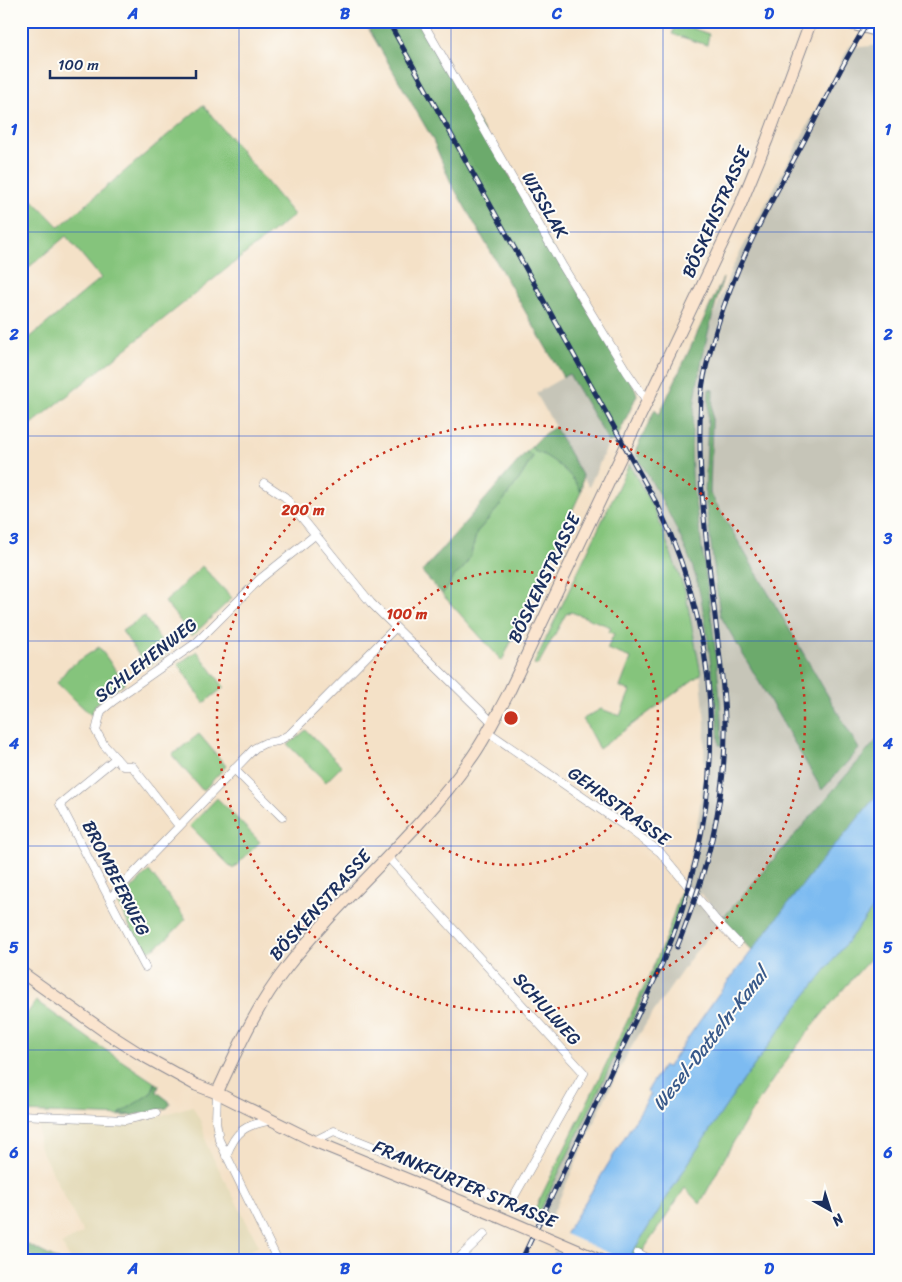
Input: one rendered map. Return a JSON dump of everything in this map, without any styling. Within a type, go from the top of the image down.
[{"type":"main road","name":"BÖSKENSTRASSE","points":[[216,1093],[253,1017],[285,969],[311,938],[441,798],[471,760],[490,727],[508,694],[740,206],[767,140],[811,21]]},
{"type":"main road","name":"FRANKFURTER STRASSE","points":[[21,972],[140,1054],[196,1086],[216,1093],[314,1141],[602,1261]]},
{"type":"street","name":"WISSLAK","points":[[422,21],[562,265],[627,372],[647,401]]},
{"type":"street","points":[[838,21],[877,31],[881,30]]},
{"type":"street","name":"GEHRSTRASSE","points":[[264,483],[285,497],[394,628],[490,727],[660,852],[716,920],[738,943]]},
{"type":"street","name":"SCHLEHENWEG","points":[[179,826],[132,766],[123,766],[104,745],[96,731],[101,711],[196,643],[260,579],[315,535]]},
{"type":"street","points":[[110,898],[255,748],[265,742],[278,741],[290,734],[394,628]]},
{"type":"street","name":"BROMBEERWEG","points":[[116,758],[60,804],[145,967]]},
{"type":"street","points":[[234,769],[282,817]]},
{"type":"street","name":"SCHULWEG","points":[[387,856],[584,1073],[511,1202]]},
{"type":"street","points":[[216,1093],[218,1140],[278,1261]]},
{"type":"street","points":[[21,1115],[125,1120],[156,1112]]},
{"type":"street","points":[[226,1156],[235,1137],[243,1129],[255,1123],[272,1120]]},
{"type":"street","name":"FRANKFURTER STRASSE","points":[[314,1141],[334,1131],[511,1202]]},
{"type":"street","points":[[456,1261],[484,1234]]},
{"type":"street","points":[[638,1253],[653,1261]]},
{"type":"shaded area","points":[[850,45],[861,47],[881,45],[881,735],[693,955],[649,1019],[629,1051],[608,1092],[548,1224],[536,1219],[649,985],[668,941],[684,897],[683,885],[699,814],[704,769],[705,723],[701,678],[685,591],[655,511],[629,464],[635,452],[679,535],[693,569],[708,638],[719,745],[722,745],[717,662],[692,473],[695,392],[706,335],[732,268]],"holes":[[[713,390],[710,493],[822,790],[720,615],[705,497]],[[701,893],[716,913],[712,918],[698,901]]]},
{"type":"shaded area","points":[[569,374],[609,442],[589,487],[536,393]]},
{"type":"shaded area","points":[[192,1106],[201,1122],[208,1148],[259,1246],[230,1261],[71,1261],[62,1244],[83,1233],[39,1146],[39,1120],[130,1125]]},
{"type":"green space","points":[[364,21],[419,21],[636,391],[637,395],[616,440],[609,442],[569,374],[563,377],[451,183],[432,138]]},
{"type":"green space","points":[[677,23],[709,34],[707,45],[672,34]]},
{"type":"green space","points":[[203,105],[294,215],[23,431],[21,430],[21,345],[101,278],[66,236],[21,274],[21,198],[27,194],[59,227]]},
{"type":"green space","points":[[723,278],[699,374],[695,397],[692,446],[693,489],[717,668],[722,745],[719,745],[708,641],[702,604],[693,568],[674,523],[635,452],[655,409],[659,415]]},
{"type":"green space","points":[[709,389],[713,390],[710,493],[859,749],[822,790],[720,615],[705,497]]},
{"type":"green space","points":[[555,427],[583,477],[581,492],[575,481],[566,471],[531,447],[544,434]]},
{"type":"green space","points":[[531,447],[566,471],[575,481],[581,492],[502,661],[442,594],[449,586],[451,579],[462,570],[470,557],[477,532],[498,508],[533,457],[526,452]]},
{"type":"green space","points":[[526,452],[533,456],[520,478],[477,532],[470,557],[462,570],[451,579],[449,586],[442,594],[422,572]]},
{"type":"green space","points":[[629,464],[655,511],[685,591],[701,674],[599,749],[583,719],[601,709],[620,716],[630,691],[620,687],[631,658],[607,649],[614,634],[609,632],[611,627],[571,612],[566,614],[539,663],[537,665],[534,664]]},
{"type":"green space","points":[[202,566],[232,598],[192,636],[165,602]]},
{"type":"green space","points":[[144,616],[169,652],[147,667],[122,631]]},
{"type":"green space","points":[[99,647],[125,683],[100,700],[91,715],[57,683],[68,668]]},
{"type":"green space","points":[[197,651],[224,687],[204,703],[178,664]]},
{"type":"green space","points":[[306,730],[342,766],[326,782],[288,745]]},
{"type":"green space","points":[[199,734],[226,766],[203,791],[172,755]]},
{"type":"green space","points":[[881,735],[881,790],[842,838],[828,852],[752,951],[722,919]]},
{"type":"green space","points":[[217,798],[260,842],[233,869],[190,826]]},
{"type":"green space","points":[[149,871],[186,919],[161,943],[144,952],[118,903]]},
{"type":"green space","points":[[683,885],[685,887],[678,917],[659,963],[536,1219],[531,1217],[648,979],[666,937]]},
{"type":"green space","points":[[881,898],[881,947],[826,1009],[792,1052],[740,1131],[700,1204],[685,1188],[636,1261],[628,1259],[697,1148],[741,1083],[810,989]]},
{"type":"green space","points":[[36,1001],[155,1083],[151,1093],[120,1114],[134,1115],[21,1112],[21,1022]]},
{"type":"green space","points":[[156,1083],[159,1085],[157,1092],[169,1101],[170,1105],[167,1108],[134,1115],[119,1114],[151,1093]]},
{"type":"green space","points":[[21,1241],[60,1261],[41,1261],[21,1251]]},
{"type":"water","name":"Wesel-Datteln-Kanal","points":[[881,790],[881,898],[787,1020],[740,1085],[627,1261],[549,1261],[651,1094],[647,1091],[663,1066],[667,1068],[717,996],[828,852],[842,838]]},
{"type":"pier","points":[[563,1233],[627,1261],[574,1261],[552,1251]]},
{"type":"railway","points":[[388,21],[658,506],[681,563],[698,620],[708,677],[711,734],[707,792],[698,849],[683,907],[662,964],[521,1261]]},
{"type":"railway","points":[[677,947],[697,893],[712,838],[722,782],[724,753],[724,693],[707,551],[700,459],[701,398],[705,371],[725,303],[745,255],[767,209],[843,65],[869,21]]}]
